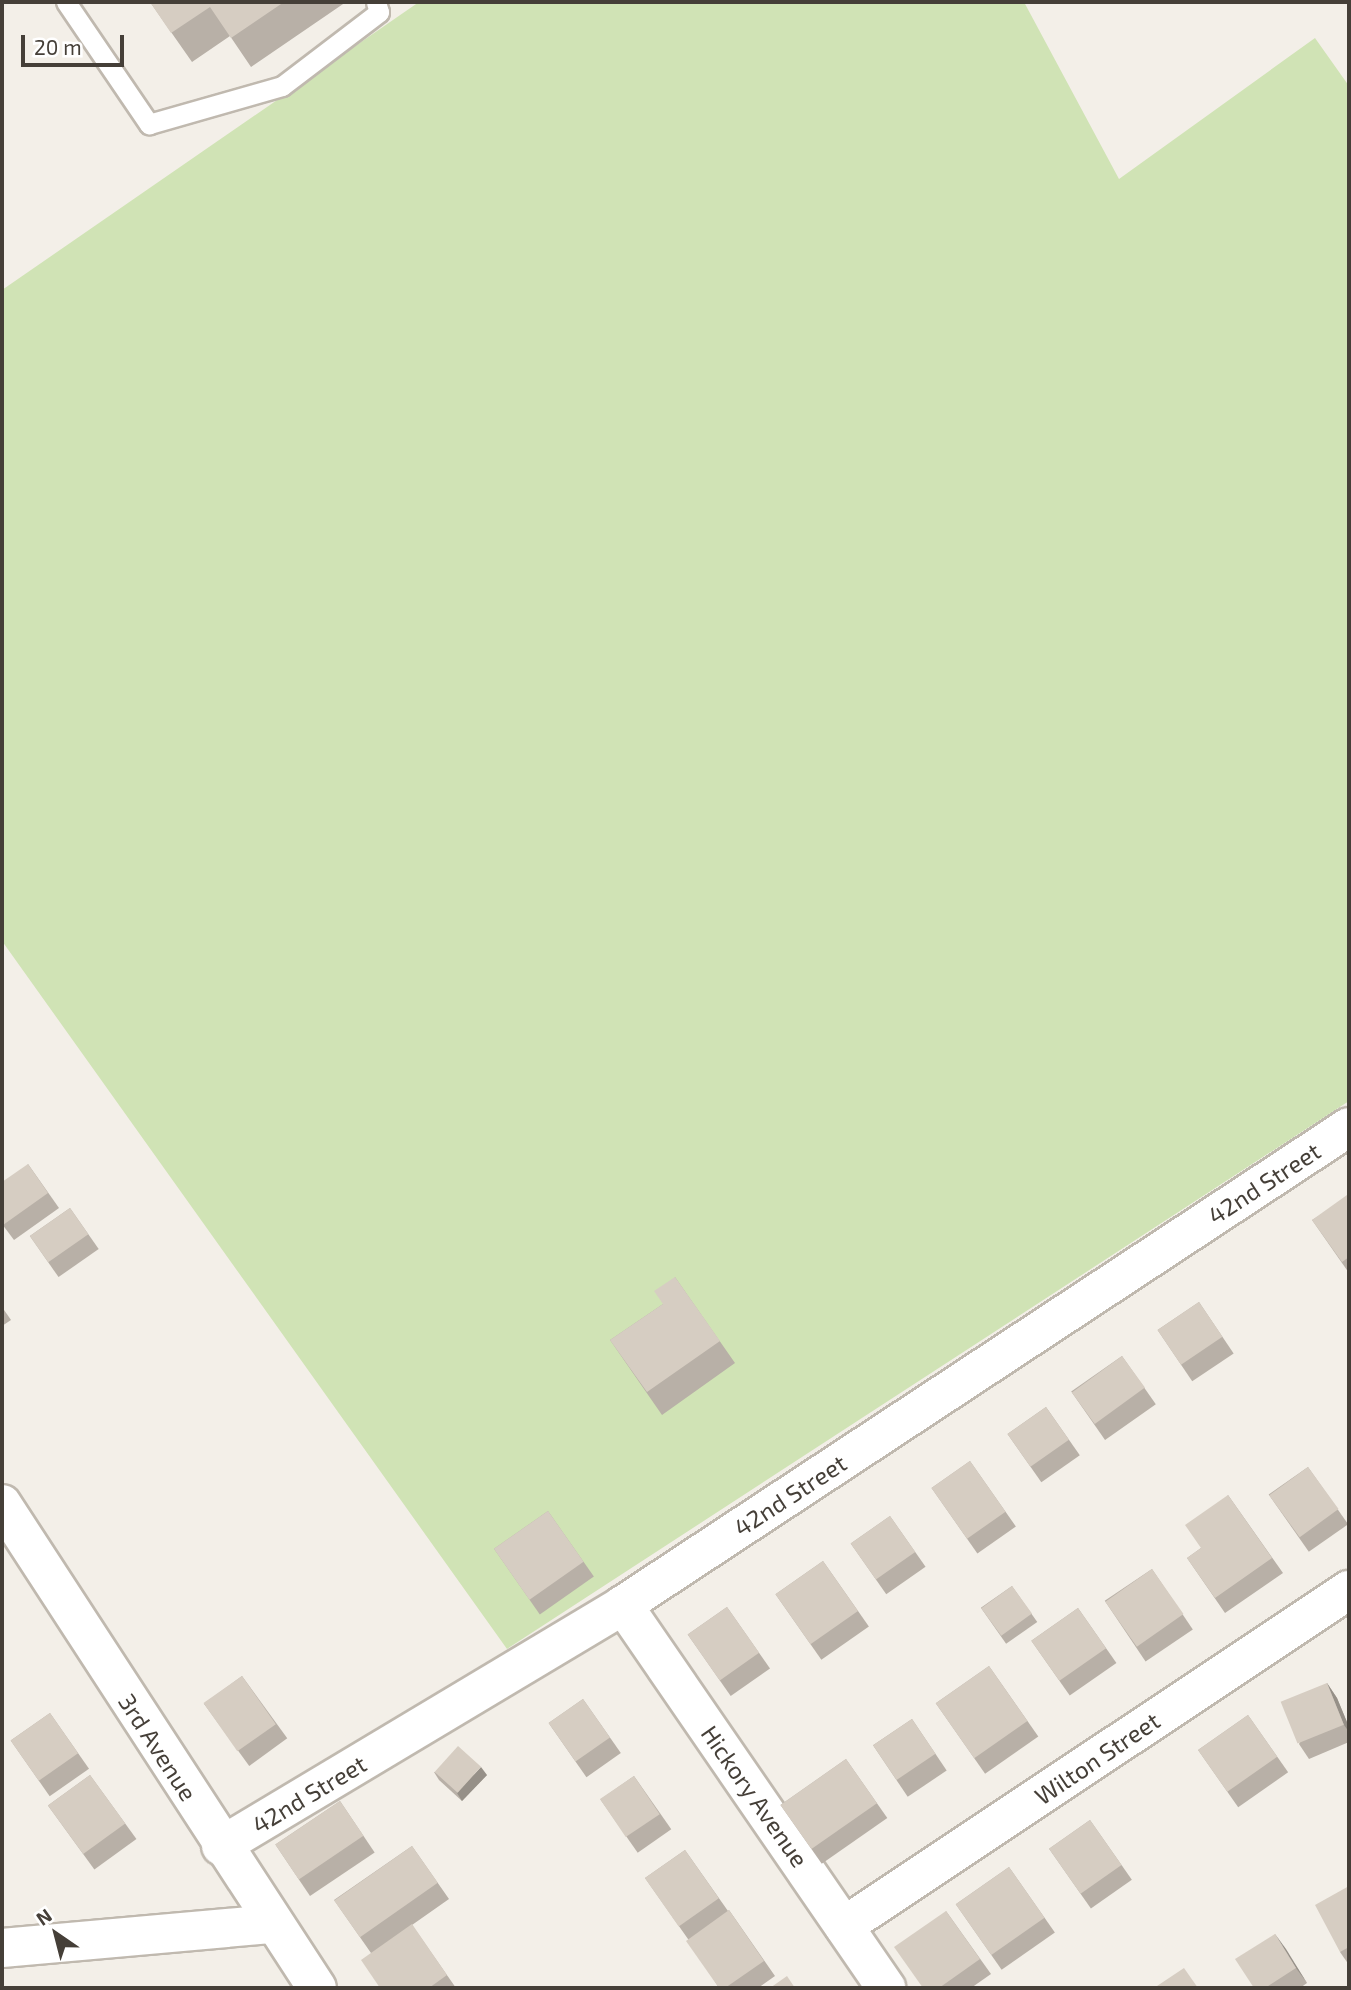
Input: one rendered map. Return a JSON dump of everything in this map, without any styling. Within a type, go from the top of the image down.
[{"type":"street","name":"42nd Street","points":[[221,1846],[623,1605],[1349,1127]]},
{"type":"street","name":"3rd Avenue","points":[[2,1504],[221,1846],[317,1988]]},
{"type":"street","name":"Wilton Street","points":[[844,1926],[1349,1590]]},
{"type":"street","name":"Hickory Avenue","points":[[623,1605],[886,1988]]},
{"type":"street","points":[[2,1948],[273,1924]]},
{"type":"lane","points":[[66,2],[149,124],[282,86],[379,12],[376,2]]},
{"type":"green space","points":[[419,2],[1024,2],[1119,179],[1315,38],[1349,86],[1349,1101],[507,1649],[2,941],[2,290]]},
{"type":"building","points":[[150,2],[284,2],[231,38],[210,7],[171,33]]},
{"type":"building","points":[[28,1164],[48,1193],[3,1225],[2,1182]]},
{"type":"building","points":[[1347,1195],[1349,1257],[1342,1262],[1312,1220]]},
{"type":"building","points":[[70,1208],[88,1234],[48,1262],[30,1236]]},
{"type":"building","points":[[675,1277],[720,1341],[647,1392],[610,1340],[663,1304],[654,1291]]},
{"type":"building","points":[[1199,1302],[1222,1337],[1181,1365],[1158,1330]]},
{"type":"building","points":[[1122,1356],[1145,1388],[1095,1424],[1072,1392]]},
{"type":"building","points":[[1046,1407],[1069,1440],[1030,1467],[1007,1434]]},
{"type":"building","points":[[970,1461],[1006,1512],[967,1539],[931,1488]]},
{"type":"building","points":[[1308,1467],[1339,1509],[1300,1537],[1269,1495]]},
{"type":"building","points":[[1228,1495],[1272,1558],[1215,1598],[1187,1558],[1201,1548],[1185,1525]]},
{"type":"building","points":[[548,1511],[584,1562],[529,1600],[494,1549]]},
{"type":"building","points":[[890,1516],[915,1552],[876,1580],[851,1544]]},
{"type":"building","points":[[823,1561],[858,1611],[810,1644],[775,1594]]},
{"type":"building","points":[[1152,1569],[1184,1614],[1137,1647],[1105,1602]]},
{"type":"building","points":[[1012,1586],[1032,1614],[1001,1636],[981,1608]]},
{"type":"building","points":[[727,1607],[759,1653],[720,1680],[688,1635]]},
{"type":"building","points":[[1078,1608],[1106,1648],[1059,1681],[1031,1641]]},
{"type":"building","points":[[989,1666],[1027,1721],[974,1758],[936,1703]]},
{"type":"building","points":[[242,1676],[276,1724],[237,1751],[203,1703]]},
{"type":"building","points":[[1327,1683],[1344,1725],[1297,1743],[1281,1702]]},
{"type":"building","points":[[583,1699],[610,1738],[576,1762],[549,1723]]},
{"type":"building","points":[[50,1713],[78,1753],[39,1781],[11,1741]]},
{"type":"building","points":[[1248,1715],[1277,1757],[1227,1792],[1198,1750]]},
{"type":"building","points":[[912,1719],[935,1754],[897,1780],[873,1745]]},
{"type":"building","points":[[458,1746],[481,1767],[458,1793],[435,1772]]},
{"type":"building","points":[[846,1759],[877,1803],[811,1849],[780,1805]]},
{"type":"building","points":[[90,1775],[125,1824],[83,1854],[48,1806]]},
{"type":"building","points":[[634,1776],[660,1814],[626,1837],[600,1799]]},
{"type":"building","points":[[340,1801],[363,1836],[299,1879],[275,1845]]},
{"type":"building","points":[[1090,1820],[1122,1865],[1081,1894],[1049,1849]]},
{"type":"building","points":[[412,1846],[438,1883],[360,1937],[334,1900]]},
{"type":"building","points":[[685,1850],[719,1898],[679,1926],[645,1878]]},
{"type":"building","points":[[1009,1867],[1045,1918],[991,1955],[956,1904]]},
{"type":"building","points":[[1349,1886],[1349,1947],[1340,1952],[1315,1905]]},
{"type":"building","points":[[729,1910],[764,1961],[725,1988],[719,1988],[686,1941]]},
{"type":"building","points":[[946,1911],[980,1959],[939,1988],[923,1988],[894,1947]]},
{"type":"building","points":[[412,1924],[447,1975],[429,1988],[380,1988],[361,1960]]},
{"type":"building","points":[[1275,1934],[1296,1968],[1265,1988],[1254,1988],[1235,1959]]},
{"type":"building","points":[[1184,1968],[1198,1988],[1154,1988]]},
{"type":"building","points":[[787,1976],[795,1988],[770,1988]]}]
